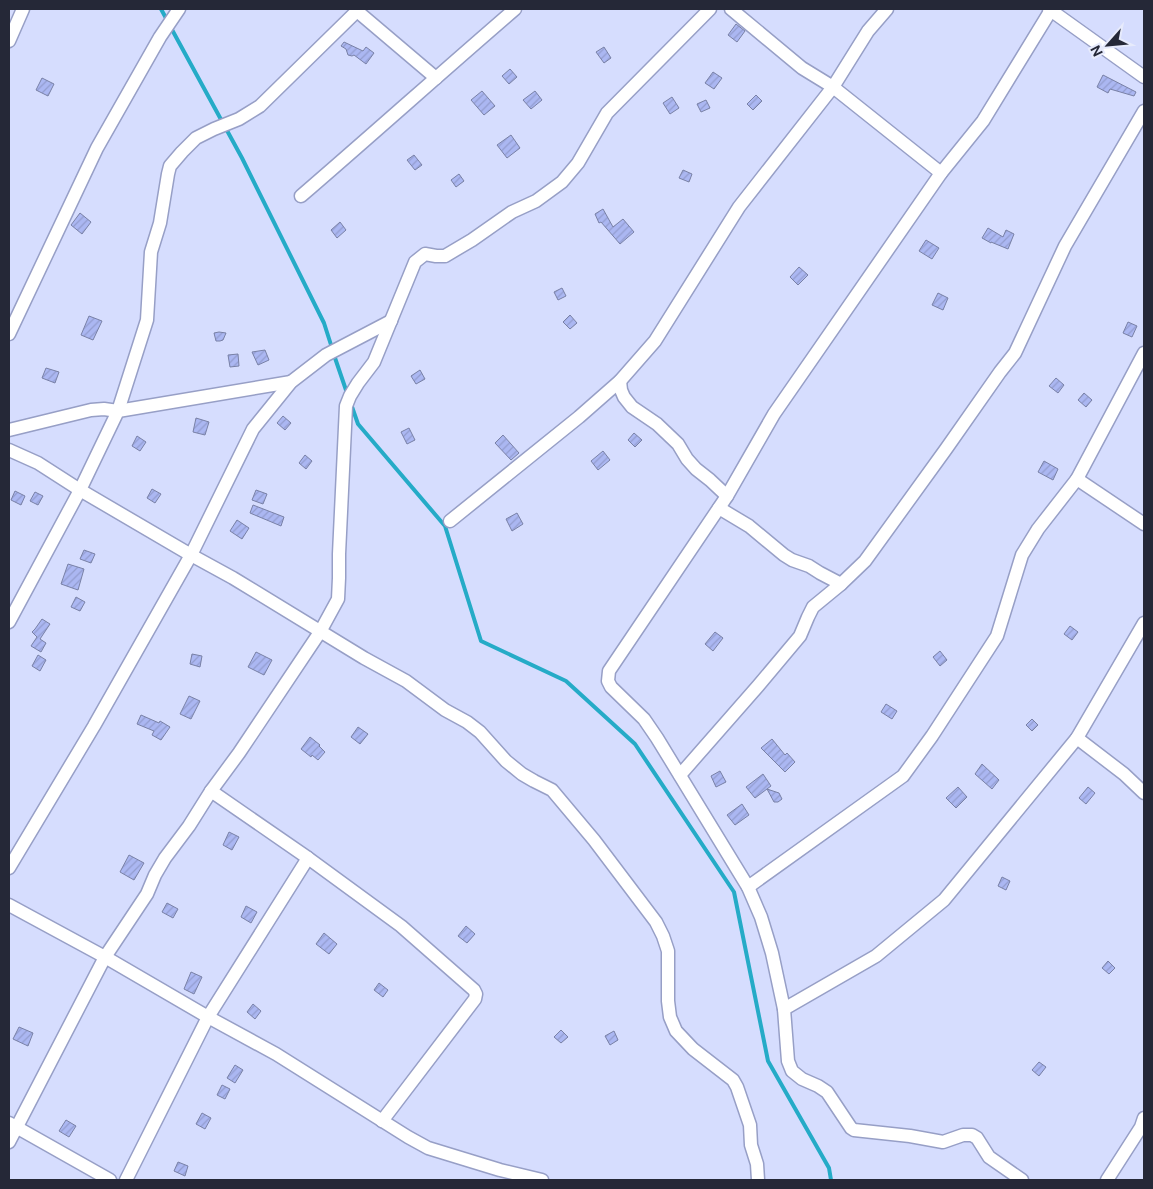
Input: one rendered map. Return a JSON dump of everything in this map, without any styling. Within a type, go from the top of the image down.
[{"type":"street","points":[[9,41],[23,9]]},
{"type":"street","points":[[9,334],[97,148],[160,36],[179,9]]},
{"type":"street","points":[[301,196],[515,9]]},
{"type":"street","points":[[9,1142],[13,1125],[104,957],[146,894],[165,858],[189,826],[320,632],[338,599],[346,406],[358,383],[374,362],[415,262],[425,254],[444,256],[472,240],[512,212],[536,201],[562,182],[578,163],[607,113],[710,9]]},
{"type":"street","points":[[731,9],[802,68],[833,88],[941,173]]},
{"type":"street","points":[[450,521],[579,417],[620,381],[655,341],[740,207],[833,88],[868,31],[888,9]]},
{"type":"street","points":[[9,622],[80,490],[118,411],[147,320],[151,252],[160,223],[170,166],[196,138],[239,119],[260,106],[358,10],[436,78]]},
{"type":"street","points":[[1022,1180],[989,1157],[977,1138],[972,1135],[963,1135],[943,1142],[910,1136],[854,1130],[827,1092],[802,1079],[792,1071],[788,1061],[784,1009],[772,953],[761,917],[748,887],[658,738],[644,719],[611,687],[608,681],[609,671],[726,496],[774,414],[941,173],[983,121],[1050,10],[1144,77]]},
{"type":"street","points":[[680,775],[800,636],[813,607],[865,561],[1015,353],[1065,246],[1144,111]]},
{"type":"street","points":[[9,868],[94,726],[191,555],[253,429],[291,382],[326,354],[391,321]]},
{"type":"street","points":[[748,887],[903,776],[932,736],[997,636],[1022,555],[1038,529],[1077,479],[1144,353]]},
{"type":"street","points":[[620,381],[624,397],[632,407],[656,424],[678,444],[687,459],[726,496]]},
{"type":"street","points":[[9,430],[91,410],[104,408],[118,411],[291,382]]},
{"type":"street","points":[[9,450],[38,463],[80,490],[406,681],[445,710],[467,722],[480,732],[506,761],[522,774],[552,790],[594,840],[656,922],[664,936],[668,951],[668,1001],[670,1017],[676,1031],[693,1048],[733,1080],[737,1087],[750,1125],[751,1145],[757,1164],[758,1180]]},
{"type":"street","points":[[1077,479],[1144,524]]},
{"type":"street","points":[[718,508],[749,526],[792,560],[809,566],[841,584]]},
{"type":"street","points":[[784,1009],[876,956],[944,900],[1077,738],[1144,624]]},
{"type":"street","points":[[1077,738],[1124,774],[1144,793]]},
{"type":"street","points":[[211,791],[308,858],[401,926],[474,990],[476,994],[475,999],[382,1120]]},
{"type":"street","points":[[126,1180],[208,1017],[308,858]]},
{"type":"street","points":[[9,905],[276,1054],[428,1148],[497,1175],[542,1180]]},
{"type":"street","points":[[1107,1180],[1141,1127],[1144,1118]]},
{"type":"street","points":[[13,1125],[110,1180]]},
{"type":"building","points":[[736,24],[745,31],[737,42],[728,35]]},
{"type":"building","points":[[344,42],[363,51],[366,47],[374,53],[366,64],[354,55],[348,55],[346,49],[341,46]]},
{"type":"building","points":[[604,47],[611,58],[604,63],[596,52]]},
{"type":"building","points":[[510,69],[517,77],[509,84],[502,76]]},
{"type":"building","points":[[713,72],[722,78],[714,89],[705,83]]},
{"type":"building","points":[[1103,75],[1136,92],[1134,96],[1110,89],[1108,93],[1097,87]]},
{"type":"building","points":[[42,78],[54,84],[48,96],[36,90]]},
{"type":"building","points":[[482,91],[495,106],[484,115],[471,100]]},
{"type":"building","points":[[535,91],[542,100],[531,109],[523,100]]},
{"type":"building","points":[[756,95],[762,101],[753,110],[747,104]]},
{"type":"building","points":[[672,97],[679,108],[670,114],[663,103]]},
{"type":"building","points":[[706,100],[710,108],[701,112],[697,104]]},
{"type":"building","points":[[511,135],[520,148],[507,158],[497,145]]},
{"type":"building","points":[[414,155],[422,165],[415,170],[407,160]]},
{"type":"building","points":[[683,170],[692,174],[689,182],[679,178]]},
{"type":"building","points":[[459,174],[464,181],[456,187],[451,180]]},
{"type":"building","points":[[603,209],[613,227],[623,219],[634,232],[620,244],[601,222],[599,223],[595,214]]},
{"type":"building","points":[[80,213],[91,222],[82,234],[71,225]]},
{"type":"building","points":[[340,222],[346,230],[337,238],[331,230]]},
{"type":"building","points":[[988,228],[1003,237],[1006,230],[1014,234],[1008,249],[982,238]]},
{"type":"building","points":[[926,240],[939,248],[932,259],[919,251]]},
{"type":"building","points":[[799,267],[808,275],[798,285],[790,277]]},
{"type":"building","points":[[562,288],[566,296],[558,300],[554,292]]},
{"type":"building","points":[[938,293],[948,298],[943,310],[932,305]]},
{"type":"building","points":[[570,315],[577,323],[570,329],[563,322]]},
{"type":"building","points":[[89,316],[102,321],[93,340],[81,335]]},
{"type":"building","points":[[1128,322],[1137,326],[1132,337],[1123,333]]},
{"type":"building","points":[[214,333],[226,333],[223,340],[216,341]]},
{"type":"building","points":[[265,350],[269,360],[258,365],[252,352]]},
{"type":"building","points":[[238,354],[239,366],[230,367],[228,355]]},
{"type":"building","points":[[46,368],[59,372],[55,383],[42,378]]},
{"type":"building","points":[[420,370],[425,379],[416,384],[411,376]]},
{"type":"building","points":[[1056,378],[1064,385],[1058,393],[1049,386]]},
{"type":"building","points":[[1084,393],[1092,400],[1086,407],[1078,400]]},
{"type":"building","points":[[283,416],[291,423],[285,430],[277,423]]},
{"type":"building","points":[[196,418],[209,422],[205,435],[193,432]]},
{"type":"building","points":[[409,428],[415,440],[407,444],[401,432]]},
{"type":"building","points":[[634,433],[642,440],[635,447],[628,440]]},
{"type":"building","points":[[503,435],[519,453],[511,460],[495,443]]},
{"type":"building","points":[[137,436],[146,442],[140,451],[132,446]]},
{"type":"building","points":[[603,451],[610,460],[598,470],[591,461]]},
{"type":"building","points":[[305,455],[312,461],[306,469],[299,463]]},
{"type":"building","points":[[1044,461],[1058,469],[1053,480],[1038,472]]},
{"type":"building","points":[[152,489],[161,494],[155,503],[147,498]]},
{"type":"building","points":[[256,490],[267,494],[263,504],[252,500]]},
{"type":"building","points":[[15,491],[25,496],[21,505],[11,500]]},
{"type":"building","points":[[35,492],[43,496],[38,505],[30,501]]},
{"type":"building","points":[[253,505],[284,517],[281,526],[250,513]]},
{"type":"building","points":[[517,513],[523,524],[512,531],[506,519]]},
{"type":"building","points":[[237,520],[249,528],[242,539],[230,531]]},
{"type":"building","points":[[84,550],[95,554],[91,563],[80,559]]},
{"type":"building","points":[[68,564],[84,569],[78,590],[61,584]]},
{"type":"building","points":[[76,597],[85,602],[80,611],[71,607]]},
{"type":"building","points":[[42,619],[50,624],[40,639],[46,643],[41,652],[31,646],[37,637],[32,632]]},
{"type":"building","points":[[1070,626],[1078,632],[1072,640],[1064,634]]},
{"type":"building","points":[[715,632],[723,638],[713,651],[705,644]]},
{"type":"building","points":[[940,651],[947,660],[940,666],[933,657]]},
{"type":"building","points":[[256,652],[272,660],[264,675],[248,667]]},
{"type":"building","points":[[192,654],[202,656],[200,667],[190,664]]},
{"type":"building","points":[[38,655],[46,660],[40,671],[32,666]]},
{"type":"building","points":[[189,696],[200,701],[191,719],[180,714]]},
{"type":"building","points":[[886,704],[897,711],[892,719],[881,712]]},
{"type":"building","points":[[141,715],[159,723],[160,721],[170,727],[161,740],[152,735],[154,731],[137,724]]},
{"type":"building","points":[[1032,719],[1038,725],[1032,731],[1026,725]]},
{"type":"building","points":[[358,727],[368,734],[360,744],[351,737]]},
{"type":"building","points":[[310,737],[325,752],[318,760],[301,749]]},
{"type":"building","points":[[772,739],[785,755],[787,753],[795,762],[785,772],[761,748]]},
{"type":"building","points":[[982,764],[999,780],[992,789],[975,774]]},
{"type":"building","points":[[720,771],[726,782],[716,787],[711,776]]},
{"type":"building","points":[[763,774],[771,786],[755,798],[746,787]]},
{"type":"building","points":[[958,787],[967,797],[956,808],[946,798]]},
{"type":"building","points":[[1088,787],[1095,793],[1086,804],[1079,798]]},
{"type":"building","points":[[767,789],[779,793],[782,799],[774,802]]},
{"type":"building","points":[[742,804],[749,815],[735,825],[727,815]]},
{"type":"building","points":[[229,832],[239,837],[232,850],[223,845]]},
{"type":"building","points":[[129,855],[144,863],[134,880],[120,872]]},
{"type":"building","points":[[1002,877],[1010,881],[1006,890],[998,886]]},
{"type":"building","points":[[167,903],[178,909],[173,918],[162,912]]},
{"type":"building","points":[[246,906],[257,912],[251,923],[241,917]]},
{"type":"building","points":[[466,926],[475,934],[467,943],[458,936]]},
{"type":"building","points":[[324,933],[337,944],[329,954],[316,944]]},
{"type":"building","points":[[1108,961],[1115,968],[1109,974],[1102,968]]},
{"type":"building","points":[[191,972],[202,977],[194,994],[184,989]]},
{"type":"building","points":[[379,983],[388,990],[383,997],[374,990]]},
{"type":"building","points":[[253,1004],[261,1011],[255,1019],[247,1012]]},
{"type":"building","points":[[19,1027],[33,1033],[28,1046],[13,1039]]},
{"type":"building","points":[[561,1030],[568,1037],[561,1043],[554,1037]]},
{"type":"building","points":[[614,1031],[618,1040],[610,1045],[605,1036]]},
{"type":"building","points":[[1039,1062],[1046,1067],[1039,1076],[1032,1070]]},
{"type":"building","points":[[235,1065],[243,1070],[235,1083],[227,1078]]},
{"type":"building","points":[[222,1085],[230,1089],[225,1099],[217,1095]]},
{"type":"building","points":[[202,1113],[211,1118],[205,1129],[196,1124]]},
{"type":"building","points":[[66,1120],[76,1126],[69,1137],[59,1131]]},
{"type":"building","points":[[178,1162],[188,1166],[185,1176],[174,1171]]},
{"type":"waterway","points":[[161,9],[167,20]]},
{"type":"waterway","points":[[170,26],[242,158],[324,323],[332,348]]},
{"type":"waterway","points":[[334,355],[347,393]]},
{"type":"waterway","points":[[351,404],[358,424],[445,526],[481,641],[566,681],[635,744],[734,892],[768,1061],[829,1168],[831,1180]]}]
